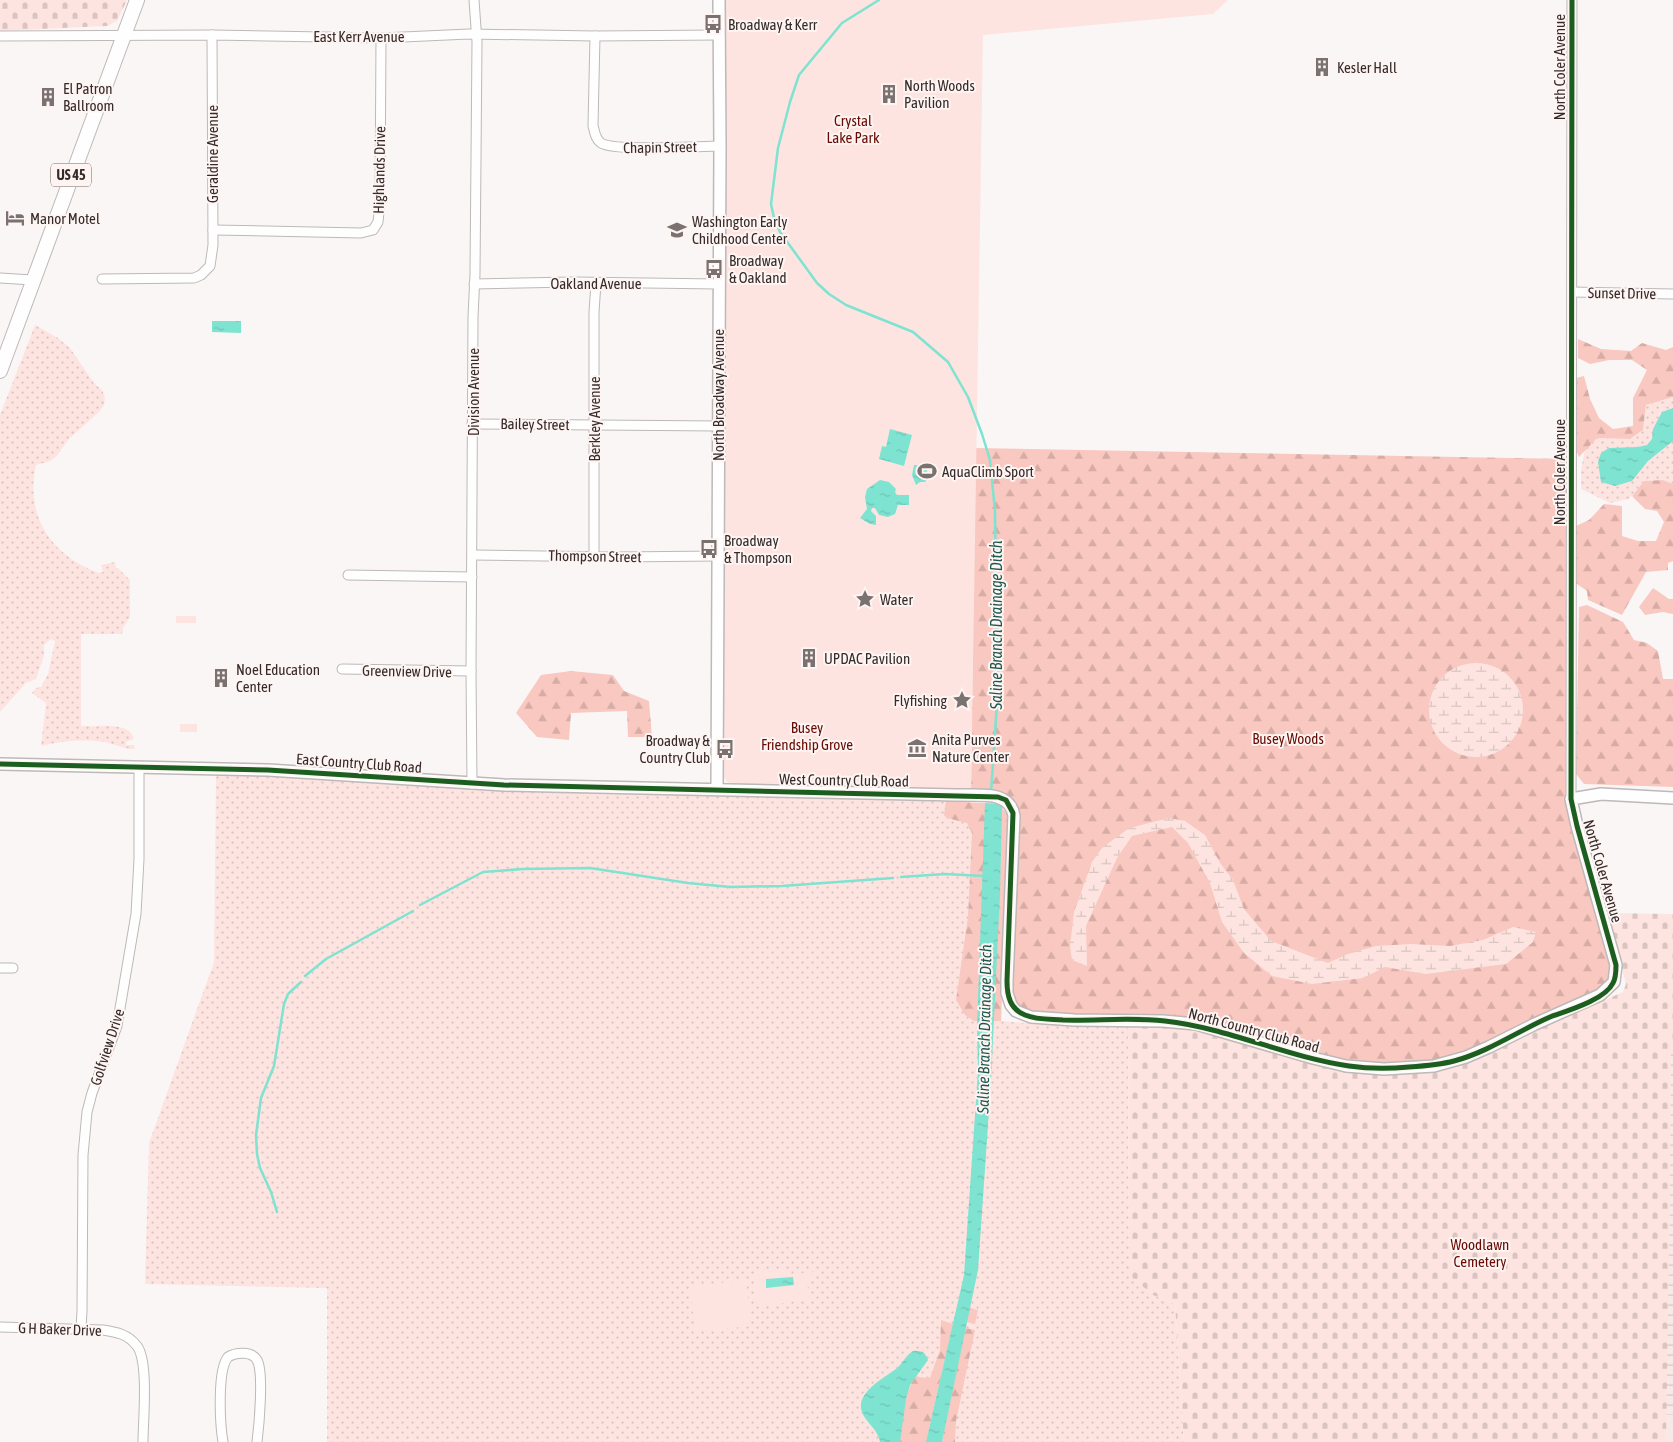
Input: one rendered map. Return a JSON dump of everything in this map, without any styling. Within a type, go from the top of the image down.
[{"type":"main road","name":"US 45","points":[[0,371],[137,0]]},
{"type":"street","name":"Division Avenue","points":[[472,784],[472,424],[476,34],[474,0]]},
{"type":"street","name":"North Broadway Avenue","points":[[717,790],[719,0]]},
{"type":"street","name":"North Coler Avenue","points":[[1572,0],[1571,799],[1610,939]]},
{"type":"street","name":"East Kerr Avenue","points":[[0,36],[212,35],[381,38],[476,34],[595,36],[719,35]]},
{"type":"street","name":"Geraldine Avenue","points":[[102,278],[194,278],[206,272],[211,263],[213,230],[212,35]]},
{"type":"street","name":"Chapin Street","points":[[595,36],[593,126],[595,134],[601,143],[617,148],[720,146]]},
{"type":"street","name":"Highlands Drive","points":[[213,230],[361,234],[373,230],[378,222],[380,203],[381,38]]},
{"type":"street","points":[[0,278],[33,280]]},
{"type":"street","name":"Oakland Avenue","points":[[474,284],[596,282],[718,284]]},
{"type":"street","name":"Berkley Avenue","points":[[594,556],[594,312],[596,282]]},
{"type":"street","name":"Sunset Drive","points":[[1572,292],[1673,294]]},
{"type":"street","name":"Bailey Street","points":[[472,424],[718,426]]},
{"type":"street","name":"Thompson Street","points":[[472,555],[717,556]]},
{"type":"street","points":[[348,575],[472,578]]},
{"type":"street","name":"Greenview Drive","points":[[342,669],[471,671]]},
{"type":"street","name":"East Country Club Road","points":[[0,764],[312,772],[472,784],[717,790]]},
{"type":"street","name":"Golfview Drive","points":[[81,1328],[84,1130],[92,1093],[117,1026],[136,914],[139,859],[139,767]]},
{"type":"street","name":"West Country Club Road","points":[[717,790],[971,795]]},
{"type":"street","points":[[1571,799],[1601,794],[1673,798]]},
{"type":"street","name":"North Country Club Road","points":[[971,795],[989,796],[1006,800],[1012,808],[1014,816],[1007,993],[1011,1005],[1016,1010],[1031,1017],[1074,1020],[1138,1020],[1196,1024],[1346,1066],[1384,1069],[1434,1066],[1466,1057],[1535,1024],[1588,1002],[1605,992],[1614,982],[1616,973],[1610,939]]},
{"type":"street","points":[[0,968],[13,968]]},
{"type":"street","name":"G H Baker Drive","points":[[0,1327],[81,1328],[118,1332],[131,1339],[139,1349],[143,1364],[143,1442]]},
{"type":"street","points":[[223,1442],[221,1430],[222,1367],[228,1356],[239,1353],[254,1357],[260,1368],[257,1442]]},
{"type":"shaded area","points":[[1671,1051],[1673,1051],[1673,1415],[1666,1415]]},
{"type":"shaded area","points":[[1666,1415],[1673,1415],[1673,1442],[1666,1442]]},
{"type":"green space","points":[[0,0],[127,0],[117,21],[107,26],[0,31]]},
{"type":"green space","name":"Crystal Lake Park","points":[[726,0],[1228,0],[1213,14],[983,35],[971,792],[736,786],[727,782],[723,776]]},
{"type":"green space","points":[[35,325],[58,338],[70,348],[94,383],[102,390],[105,397],[104,405],[99,412],[69,439],[56,457],[36,465],[34,501],[38,517],[45,532],[67,556],[99,573],[103,572],[101,565],[115,562],[116,568],[130,580],[130,617],[123,628],[122,634],[81,634],[81,726],[112,726],[126,729],[134,739],[126,742],[126,745],[134,745],[135,749],[104,742],[88,741],[64,742],[41,746],[46,703],[32,693],[36,688],[41,687],[48,674],[55,641],[51,639],[44,645],[44,656],[36,679],[26,683],[0,712],[0,415]]},
{"type":"green space","points":[[1578,339],[1601,349],[1631,351],[1642,343],[1666,350],[1673,347],[1673,397],[1646,405],[1643,430],[1630,439],[1597,438],[1579,457],[1575,448],[1576,378],[1584,376],[1590,399],[1599,418],[1613,429],[1633,426],[1633,398],[1647,370],[1632,360],[1609,360],[1590,364],[1578,358]]},
{"type":"green space","points":[[1673,397],[1673,484],[1663,480],[1644,481],[1629,499],[1610,503],[1581,489],[1581,470],[1585,449],[1597,438],[1630,439],[1643,430],[1646,405]]},
{"type":"green space","name":"Busey Woods","points":[[975,448],[1571,459],[1571,799],[1602,912],[1614,982],[1466,1057],[1368,1068],[1219,1031],[1046,1019],[1011,1005],[1009,804],[971,795]]},
{"type":"green space","points":[[1663,480],[1673,484],[1673,561],[1668,563],[1668,570],[1646,572],[1622,615],[1588,600],[1587,591],[1574,582],[1576,526],[1589,520],[1604,504],[1622,506],[1622,536],[1638,541],[1656,541],[1664,522],[1657,511],[1645,509],[1632,496],[1644,481]]},
{"type":"green space","points":[[1653,588],[1669,599],[1673,599],[1673,614],[1663,612],[1645,615],[1639,607]]},
{"type":"green space","points":[[1587,605],[1623,622],[1634,640],[1647,643],[1658,651],[1663,679],[1673,679],[1673,787],[1584,784],[1576,774],[1579,607]]},
{"type":"green space","points":[[176,616],[196,616],[196,623],[176,623]]},
{"type":"green space","points":[[1476,663],[1494,667],[1509,677],[1519,692],[1523,710],[1519,728],[1509,743],[1494,753],[1476,757],[1458,753],[1443,743],[1433,728],[1429,710],[1433,692],[1443,677],[1458,667]]},
{"type":"green space","points":[[571,671],[613,675],[624,691],[649,701],[652,737],[628,737],[627,711],[571,713],[569,740],[537,737],[516,713],[541,675]]},
{"type":"green space","points":[[180,724],[197,724],[197,732],[180,732]]},
{"type":"green space","points":[[216,774],[281,775],[476,789],[999,804],[1008,815],[1009,832],[1001,1021],[1040,1024],[1128,1025],[1129,1275],[1153,1295],[1175,1304],[1184,1442],[327,1442],[327,1288],[145,1284],[149,1143],[214,962]]},
{"type":"green space","points":[[946,801],[999,804],[1008,815],[1001,1021],[974,1021],[965,1015],[956,1000],[968,917],[972,833],[967,823],[947,818],[944,815]]},
{"type":"green space","points":[[1169,818],[1185,821],[1205,835],[1220,863],[1233,880],[1244,909],[1271,941],[1328,963],[1348,954],[1376,946],[1411,944],[1450,946],[1483,940],[1513,927],[1536,932],[1533,942],[1506,964],[1426,974],[1385,967],[1363,978],[1312,984],[1272,976],[1244,953],[1222,922],[1210,883],[1188,843],[1172,827],[1132,836],[1117,858],[1086,926],[1087,966],[1072,960],[1070,946],[1074,912],[1092,862],[1102,848],[1129,828]]},
{"type":"green space","name":"Woodlawn Cemetery","points":[[1607,913],[1673,914],[1673,1051],[1671,1052],[1666,1442],[1184,1442],[1175,1304],[1153,1295],[1129,1275],[1128,1025],[1197,1030],[1389,1073],[1527,1034],[1623,992],[1626,984]]},
{"type":"green space","points":[[781,1269],[789,1274],[815,1272],[816,1278],[807,1279],[809,1300],[757,1306],[754,1276],[757,1275],[757,1272]]},
{"type":"green space","points":[[746,1280],[751,1326],[695,1332],[690,1286]]},
{"type":"green space","points":[[969,1308],[978,1310],[975,1324],[967,1322]]},
{"type":"green space","points":[[941,1320],[953,1324],[926,1442],[900,1442],[904,1408],[911,1384],[915,1377],[930,1378],[940,1350]]},
{"type":"green space","points":[[965,1328],[975,1330],[956,1421],[955,1442],[942,1442]]},
{"type":"water","points":[[212,321],[241,321],[241,333],[212,332]]},
{"type":"water","points":[[1673,408],[1673,441],[1648,461],[1632,481],[1615,486],[1601,482],[1598,462],[1601,453],[1609,448],[1647,445],[1652,439],[1653,429],[1662,412]]},
{"type":"water","points":[[890,429],[912,435],[904,466],[879,459],[882,446],[886,447]]},
{"type":"water","points":[[914,465],[927,466],[929,477],[925,482],[920,482],[916,485],[912,475]]},
{"type":"water","points":[[880,480],[889,482],[896,489],[897,495],[909,495],[909,505],[898,505],[895,514],[888,517],[879,515],[875,508],[872,508],[871,511],[876,516],[876,525],[860,518],[867,509],[865,497],[867,489]]},
{"type":"water","points":[[985,803],[1002,806],[1000,894],[991,1081],[978,1270],[942,1442],[926,1442],[964,1275],[978,1071],[977,1027]]},
{"type":"water","points":[[793,1277],[794,1285],[766,1288],[766,1279]]},
{"type":"water","points":[[913,1351],[923,1352],[928,1360],[910,1385],[906,1399],[900,1442],[880,1442],[877,1433],[862,1412],[863,1398],[872,1386],[897,1368]]},
{"type":"waterway","name":"Saline Branch Drainage Ditch","points":[[879,0],[842,23],[799,75],[778,148],[771,204],[780,232],[817,283],[829,294],[846,305],[913,332],[948,362],[968,397],[982,434],[990,460],[995,511],[997,703],[991,793]]},
{"type":"waterway","points":[[420,905],[483,872],[523,869],[590,868],[688,883],[730,887],[782,886],[893,878]]},
{"type":"waterway","points":[[901,877],[945,874],[984,876]]},
{"type":"waterway","points":[[305,976],[326,959],[413,911]]},
{"type":"waterway","points":[[277,1212],[271,1192],[260,1168],[256,1135],[261,1098],[274,1066],[284,1004],[288,994],[301,982]]},
{"type":"cycle path","points":[[0,764],[268,770],[504,785],[998,797],[1006,800],[1013,813],[1008,992],[1013,1006],[1030,1017],[1063,1020],[1140,1019],[1165,1021],[1211,1030],[1326,1062],[1356,1067],[1386,1068],[1437,1064],[1467,1057],[1550,1017],[1594,1000],[1609,989],[1613,983],[1616,965],[1571,799],[1572,0]]},
{"type":"place","name":"Broadway & Kerr","points":[[713,24]]},
{"type":"place","name":"Kesler Hall","points":[[1322,67]]},
{"type":"place","name":"North Woods Pavilion","points":[[889,94]]},
{"type":"place","name":"El Patron Ballroom","points":[[48,97]]},
{"type":"place","name":"Manor Motel","points":[[15,218]]},
{"type":"place","name":"Washington Early Childhood Center","points":[[677,230]]},
{"type":"place","name":"Broadway & Oakland","points":[[714,269]]},
{"type":"place","name":"AquaClimb Sport","points":[[927,471]]},
{"type":"place","name":"Broadway & Thompson","points":[[709,549]]},
{"type":"place","name":"Water","points":[[865,599]]},
{"type":"place","name":"UPDAC Pavilion","points":[[809,658]]},
{"type":"place","name":"Noel Education Center","points":[[221,678]]},
{"type":"place","name":"Flyfishing","points":[[962,700]]},
{"type":"place","name":"Anita Purves Nature Center","points":[[917,748]]},
{"type":"place","name":"Broadway & Country Club","points":[[725,749]]},
{"type":"park label","name":"Busey Friendship Grove","points":[[807,736]]}]
